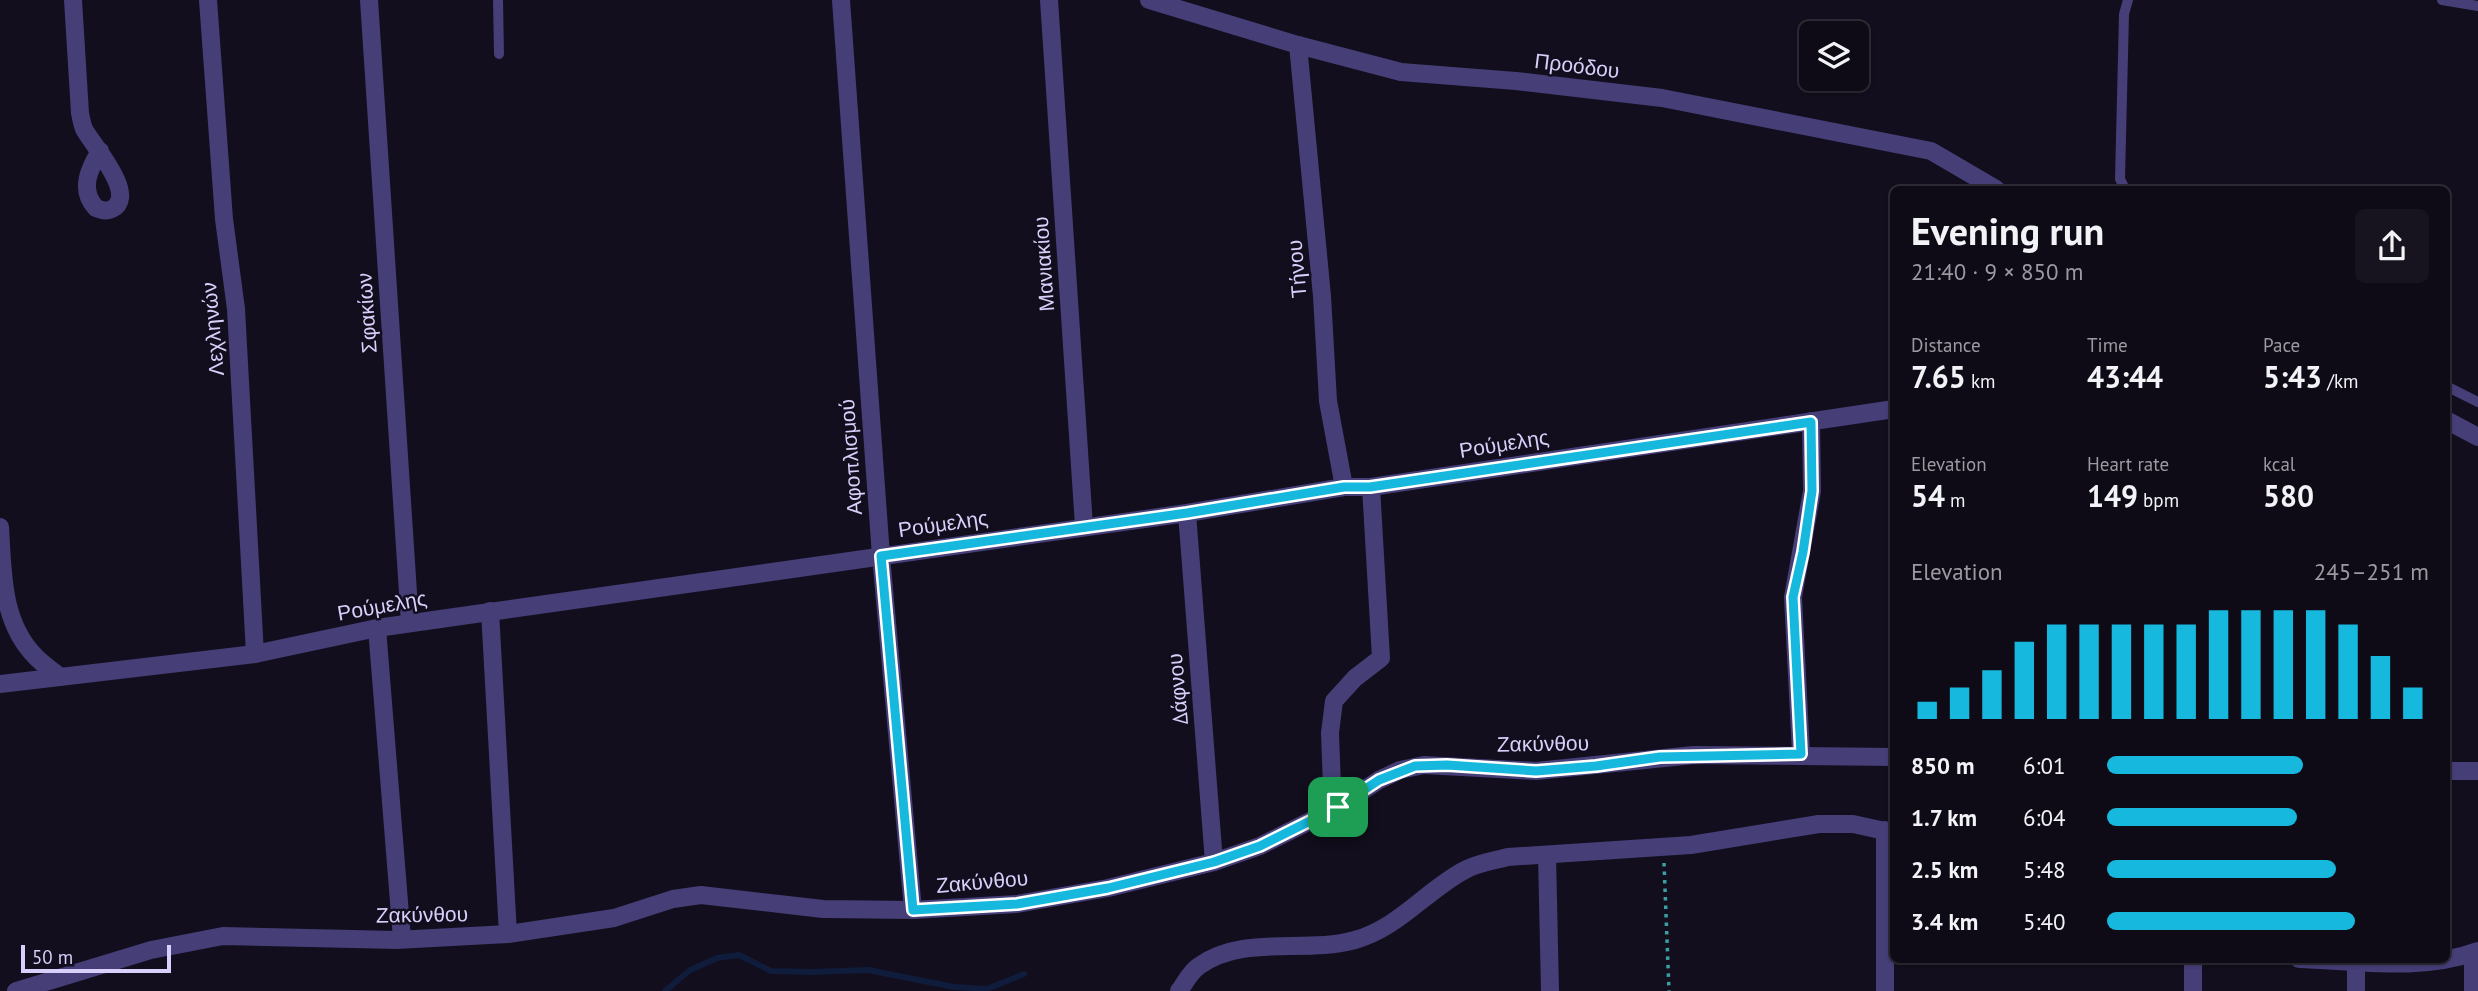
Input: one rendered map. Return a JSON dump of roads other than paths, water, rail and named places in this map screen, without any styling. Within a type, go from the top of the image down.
[{"type":"street","points":[[73,0],[80,113],[83,127],[100,150]]},
{"type":"street","name":"Λεχληνών","points":[[208,0],[224,219],[236,309],[255,654]]},
{"type":"street","name":"Σφακίων","points":[[369,0],[410,623]]},
{"type":"street","name":"Αφοπλισμού","points":[[841,0],[881,556],[913,910]]},
{"type":"street","name":"Μανιακίου","points":[[1049,0],[1084,526]]},
{"type":"street","name":"Προόδου","points":[[1149,0],[1298,45],[1401,72],[1516,81],[1662,98],[1931,151],[1991,186]]},
{"type":"street","name":"Τήνου","points":[[1298,45],[1322,296],[1328,401],[1344,487]]},
{"type":"street","name":"Ρούμελης","points":[[0,684],[255,654],[377,628],[490,611],[1187,513],[1344,487],[1370,487],[1890,410]]},
{"type":"street","points":[[1801,754],[1793,597],[1812,491],[1811,422]]},
{"type":"street","points":[[2450,422],[2478,437]]},
{"type":"street","points":[[1338,807],[1331,773],[1330,733],[1334,701],[1355,678],[1381,658],[1370,487]]},
{"type":"street","name":"Δάφνου","points":[[1187,513],[1214,862]]},
{"type":"street","points":[[0,527],[4,587],[11,620],[36,657],[60,677]]},
{"type":"street","points":[[490,611],[508,934]]},
{"type":"street","points":[[377,628],[402,939]]},
{"type":"street","name":"Ζακύνθου","points":[[16,991],[151,950],[223,936],[402,939],[508,934],[614,918],[673,899],[701,895],[823,909],[913,910],[1017,904],[1108,888],[1214,862],[1260,846],[1338,807],[1379,780],[1424,765],[1536,771],[1660,757],[1801,754],[1890,757]]},
{"type":"street","points":[[2450,771],[2478,771]]},
{"type":"street","points":[[1179,991],[1197,967],[1219,955],[1237,950],[1321,946],[1357,939],[1392,923],[1446,882],[1474,866],[1508,857],[1664,847],[1768,834],[1819,824],[1853,824],[1889,832],[1885,991]]},
{"type":"street","points":[[1547,855],[1550,991]]},
{"type":"street","points":[[2450,959],[2475,952],[2473,991]]},
{"type":"street","points":[[2193,963],[2193,991]]},
{"type":"street","points":[[2356,963],[2356,991]]},
{"type":"lane","points":[[498,0],[499,54]]},
{"type":"lane","points":[[2124,186],[2120,179],[2124,14],[2128,0]]},
{"type":"lane","points":[[2442,0],[2478,6]]},
{"type":"lane","points":[[2450,388],[2478,402]]},
{"type":"waterway","points":[[665,991],[690,970],[717,958],[739,955],[771,971],[868,970],[954,987],[987,989],[1024,974]]}]
